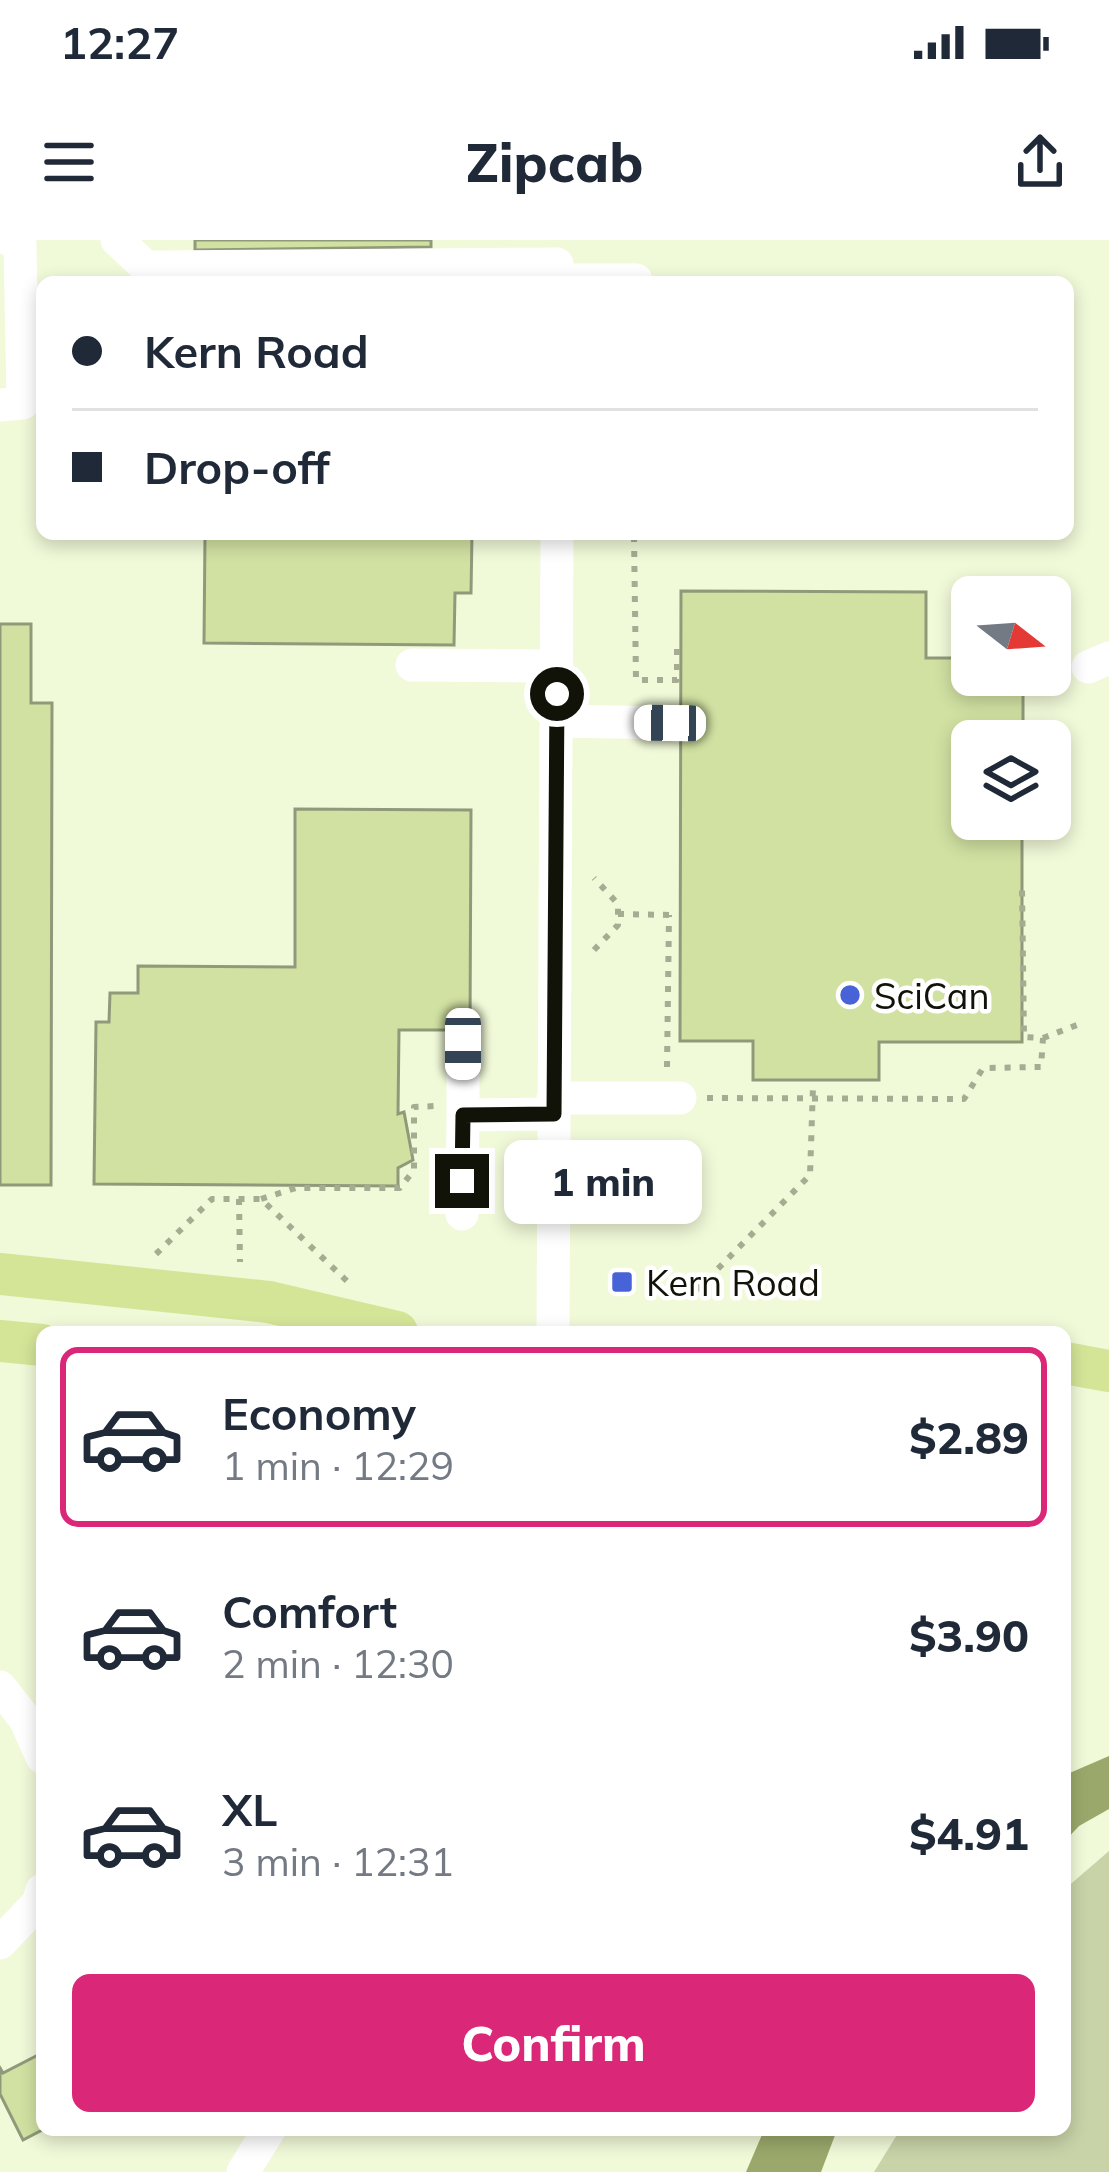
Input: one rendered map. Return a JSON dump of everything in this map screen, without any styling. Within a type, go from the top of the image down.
[{"type":"main road","points":[[0,1274],[269,1302],[371,1326]]},
{"type":"main road","points":[[0,1341],[36,1344]]},
{"type":"main road","points":[[1071,1365],[1109,1371]]},
{"type":"street","points":[[0,405],[23,403],[20,244],[10,240]]},
{"type":"street","points":[[117,240],[146,267],[557,266],[613,276]]},
{"type":"street","points":[[553,1326],[557,540]]},
{"type":"street","points":[[412,665],[557,666]]},
{"type":"street","points":[[557,721],[670,723]]},
{"type":"street","points":[[462,1214],[463,1044]]},
{"type":"street","points":[[463,1111],[673,1098]]},
{"type":"street","points":[[0,1687],[34,1713]]},
{"type":"street","points":[[0,1943],[36,1905]]},
{"type":"street","points":[[243,2172],[264,2136]]},
{"type":"path","points":[[634,540],[635,691]]},
{"type":"path","points":[[636,680],[677,680],[677,641]]},
{"type":"path","points":[[594,878],[618,904],[618,925],[594,950]]},
{"type":"path","points":[[1022,889],[1024,1037],[1043,1038],[1077,1024]]},
{"type":"path","points":[[618,914],[671,915],[673,1098],[964,1100],[983,1069],[1041,1067],[1043,1038]]},
{"type":"path","points":[[697,1290],[810,1175],[812,1087]]},
{"type":"path","points":[[147,1262],[212,1199],[261,1199],[296,1188],[400,1188],[414,1170],[414,1107],[463,1111]]},
{"type":"path","points":[[239,1199],[240,1273]]},
{"type":"path","points":[[261,1199],[349,1282]]},
{"type":"shaded area","points":[[1109,1756],[1109,1809],[1071,1835],[1071,1772]]},
{"type":"shaded area","points":[[1109,1851],[1109,2172],[874,2172],[896,2136],[1071,2136],[1071,1884]]},
{"type":"shaded area","points":[[761,2136],[835,2136],[821,2172],[746,2172]]},
{"type":"building","points":[[195,240],[431,240],[431,247],[195,250]]},
{"type":"building","points":[[205,540],[472,540],[471,593],[455,593],[454,645],[204,643]]},
{"type":"building","points":[[681,591],[926,592],[926,658],[951,658],[951,696],[1023,696],[1023,720],[951,720],[951,840],[1022,840],[1022,1042],[879,1042],[879,1080],[753,1080],[753,1041],[680,1041]]},
{"type":"building","points":[[0,624],[31,624],[31,703],[52,703],[51,1185],[0,1185]]},
{"type":"building","points":[[295,809],[471,810],[470,1030],[399,1030],[398,1114],[404,1112],[413,1160],[398,1168],[398,1186],[94,1184],[96,1022],[109,1022],[110,993],[138,993],[138,966],[295,967]]},
{"type":"building","points":[[36,2056],[36,2133],[23,2140],[0,2094],[0,2068],[3,2073]]},
{"type":"place","name":"SciCan","points":[[850,995]]},
{"type":"place","name":"Kern Road","points":[[622,1282]]},
{"type":"route","points":[[462,1181],[463,1115],[554,1114],[557,694]]}]
